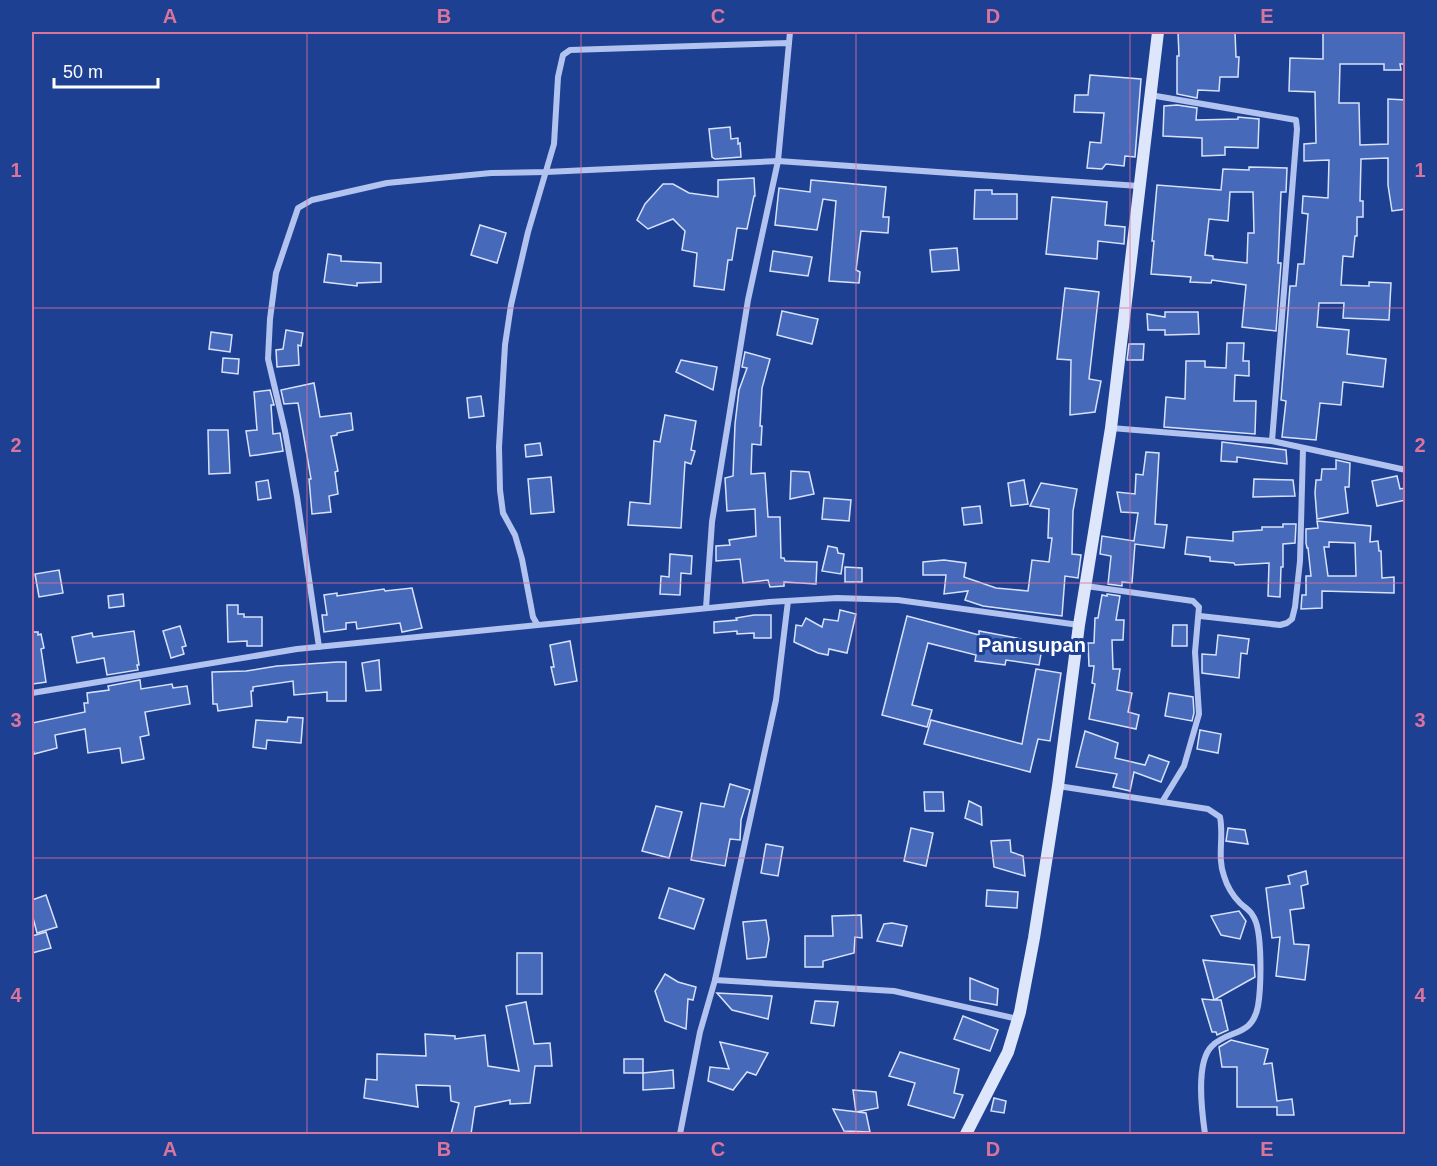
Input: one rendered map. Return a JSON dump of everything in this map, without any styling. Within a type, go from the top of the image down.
[{"type":"street","points":[[706,608],[714,511],[748,300],[778,161],[790,32]]},
{"type":"street","points":[[966,1134],[1008,1052],[1018,1019],[1034,938],[1058,786],[1079,625],[1111,428],[1158,32]]},
{"type":"street","points":[[537,624],[533,617],[528,580],[520,551],[504,513],[500,490],[499,447],[505,345],[510,305],[528,232],[554,144],[558,77],[563,55],[570,50],[789,43]]},
{"type":"street","points":[[1150,95],[1296,120],[1272,441]]},
{"type":"street","points":[[319,647],[295,486],[285,430],[268,359],[276,273],[298,208],[312,200],[328,194],[387,183],[491,173],[778,161],[1139,186]]},
{"type":"street","points":[[1111,428],[1272,441],[1406,470]]},
{"type":"street","points":[[1200,616],[1280,625],[1292,619],[1300,561],[1303,449]]},
{"type":"street","points":[[1086,585],[1193,600],[1199,607],[1195,652],[1199,714],[1184,766],[1162,801]]},
{"type":"street","points":[[32,693],[219,661],[319,647],[788,601],[837,598],[898,600],[1079,625]]},
{"type":"street","points":[[680,1134],[700,1032],[715,980],[776,700],[788,601]]},
{"type":"street","points":[[1058,786],[1208,808],[1220,817],[1222,873],[1229,888],[1256,918],[1261,975],[1257,1009],[1247,1028],[1212,1045],[1207,1053],[1203,1067],[1201,1098],[1205,1134]]},
{"type":"street","points":[[715,980],[894,991],[1018,1019]]},
{"type":"building","points":[[1178,32],[1235,32],[1236,57],[1239,57],[1238,77],[1220,77],[1219,91],[1198,90],[1197,98],[1177,94]]},
{"type":"building","points":[[1323,32],[1406,32],[1406,64],[1400,64],[1401,70],[1384,70],[1384,64],[1340,64],[1339,103],[1359,103],[1360,145],[1388,144],[1388,99],[1406,100],[1406,209],[1392,211],[1388,185],[1388,158],[1361,159],[1360,201],[1363,201],[1363,217],[1357,217],[1357,236],[1355,236],[1353,257],[1343,256],[1341,285],[1369,286],[1369,282],[1391,283],[1389,320],[1343,318],[1344,303],[1319,303],[1317,327],[1349,330],[1347,354],[1386,359],[1383,387],[1343,382],[1341,405],[1320,403],[1316,440],[1282,437],[1286,401],[1281,400],[1290,286],[1296,286],[1298,264],[1304,264],[1308,214],[1302,213],[1303,196],[1328,198],[1329,160],[1304,161],[1304,144],[1316,143],[1315,92],[1289,91],[1290,58],[1323,59]]},
{"type":"building","points":[[1090,75],[1141,79],[1135,157],[1125,156],[1124,166],[1106,164],[1102,169],[1087,168],[1090,142],[1101,143],[1104,113],[1074,112],[1075,95],[1088,95]]},
{"type":"building","points":[[1164,106],[1197,108],[1196,120],[1238,119],[1238,117],[1259,119],[1258,148],[1225,147],[1225,155],[1202,156],[1202,138],[1163,136]]},
{"type":"building","points":[[730,127],[731,139],[738,138],[738,144],[740,143],[741,157],[715,159],[712,157],[709,129]]},
{"type":"building","points":[[1249,167],[1287,168],[1286,192],[1281,192],[1278,263],[1281,263],[1276,331],[1242,327],[1246,285],[1212,280],[1211,283],[1190,282],[1191,277],[1151,274],[1157,185],[1221,190],[1223,169],[1249,170]],"holes":[[[1230,192],[1253,192],[1254,233],[1248,233],[1247,263],[1213,259],[1213,256],[1205,255],[1209,219],[1228,221]]]},
{"type":"building","points":[[754,178],[755,196],[747,229],[737,228],[732,260],[728,260],[724,290],[694,286],[697,253],[682,250],[685,231],[673,219],[648,229],[637,220],[645,204],[663,184],[673,184],[689,193],[718,197],[718,180]]},
{"type":"building","points":[[811,180],[886,187],[883,217],[889,217],[888,233],[861,231],[856,270],[860,272],[859,283],[829,281],[836,201],[823,199],[817,230],[775,225],[779,188],[810,192]]},
{"type":"building","points":[[975,190],[992,190],[992,194],[1017,194],[1017,219],[974,219]]},
{"type":"building","points":[[1052,197],[1107,202],[1105,225],[1125,227],[1124,244],[1098,241],[1097,259],[1046,254]]},
{"type":"building","points":[[480,225],[506,233],[497,263],[471,255]]},
{"type":"building","points":[[957,248],[959,270],[932,272],[930,250]]},
{"type":"building","points":[[773,251],[812,257],[808,276],[770,271]]},
{"type":"building","points":[[328,254],[341,256],[341,261],[381,263],[381,282],[357,283],[357,286],[324,282]]},
{"type":"building","points":[[1065,288],[1099,292],[1089,379],[1101,381],[1095,412],[1070,415],[1071,360],[1057,359]]},
{"type":"building","points":[[782,311],[818,319],[812,344],[777,335]]},
{"type":"building","points":[[1165,312],[1198,312],[1199,334],[1165,335],[1165,330],[1148,330],[1147,314],[1165,317]]},
{"type":"building","points":[[286,330],[303,333],[301,346],[298,345],[299,365],[277,367],[276,350],[283,349]]},
{"type":"building","points":[[211,332],[232,335],[230,352],[209,349]]},
{"type":"building","points":[[1227,343],[1244,343],[1243,361],[1249,361],[1249,376],[1235,375],[1234,401],[1256,401],[1255,434],[1164,427],[1166,397],[1185,399],[1186,361],[1205,361],[1205,367],[1226,368]]},
{"type":"building","points":[[1129,344],[1144,344],[1143,360],[1127,360]]},
{"type":"building","points":[[745,352],[770,359],[762,388],[761,445],[752,444],[751,474],[765,473],[768,517],[780,517],[781,558],[785,561],[817,562],[816,584],[784,582],[784,586],[770,587],[768,580],[743,583],[740,559],[716,561],[716,546],[730,545],[729,540],[756,536],[755,509],[727,511],[725,478],[733,476],[739,390],[747,368],[742,367]]},
{"type":"building","points":[[223,358],[239,359],[238,374],[222,372]]},
{"type":"building","points":[[681,360],[717,367],[713,390],[676,372]]},
{"type":"building","points":[[314,383],[320,417],[351,413],[353,430],[331,436],[338,471],[335,472],[338,494],[329,496],[331,512],[312,514],[309,479],[311,479],[298,403],[284,404],[281,390]]},
{"type":"building","points":[[270,390],[274,405],[271,405],[273,434],[280,433],[283,451],[250,456],[246,431],[257,430],[254,392]]},
{"type":"building","points":[[481,396],[484,416],[469,418],[467,398]]},
{"type":"building","points":[[665,415],[696,421],[691,450],[695,451],[691,464],[685,462],[681,528],[628,525],[630,502],[650,504],[654,441],[660,442]]},
{"type":"building","points":[[208,430],[228,430],[230,473],[209,474]]},
{"type":"building","points":[[1222,442],[1286,450],[1287,464],[1237,457],[1237,462],[1221,461]]},
{"type":"building","points":[[540,443],[542,455],[526,457],[525,445]]},
{"type":"building","points":[[1146,452],[1159,453],[1155,524],[1167,525],[1164,548],[1135,544],[1132,583],[1122,582],[1122,586],[1108,584],[1111,556],[1100,554],[1102,536],[1134,541],[1138,513],[1121,512],[1117,492],[1135,494],[1136,474],[1143,475]]},
{"type":"building","points":[[1336,460],[1350,463],[1349,487],[1345,487],[1348,513],[1317,519],[1316,480],[1321,480],[1322,469],[1336,469]]},
{"type":"building","points":[[791,471],[809,472],[814,494],[790,499]]},
{"type":"building","points":[[1397,476],[1400,489],[1406,488],[1406,500],[1377,506],[1372,481]]},
{"type":"building","points":[[551,477],[554,512],[531,514],[528,479]]},
{"type":"building","points":[[1254,479],[1293,480],[1295,496],[1253,497]]},
{"type":"building","points":[[268,480],[271,498],[258,500],[256,482]]},
{"type":"building","points":[[1024,480],[1028,504],[1011,506],[1008,483]]},
{"type":"building","points":[[1041,483],[1077,489],[1073,511],[1072,554],[1081,555],[1078,578],[1065,576],[1062,616],[983,606],[965,600],[968,591],[944,594],[946,575],[923,575],[923,562],[944,560],[966,563],[964,577],[996,588],[1028,591],[1032,560],[1049,562],[1052,538],[1048,538],[1049,509],[1030,506]]},
{"type":"building","points":[[824,498],[851,500],[849,521],[822,519]]},
{"type":"building","points":[[980,506],[982,523],[964,525],[962,508]]},
{"type":"building","points":[[1317,521],[1371,526],[1370,542],[1378,541],[1379,551],[1381,551],[1382,578],[1394,577],[1394,593],[1322,591],[1322,608],[1301,609],[1302,595],[1306,595],[1306,576],[1311,576],[1306,529],[1318,528]],"holes":[[[1329,542],[1355,543],[1356,576],[1328,576],[1324,547],[1329,547]]]},
{"type":"building","points":[[1283,524],[1296,524],[1295,543],[1283,544],[1280,597],[1268,596],[1269,563],[1235,565],[1234,563],[1210,561],[1210,557],[1185,554],[1187,537],[1233,541],[1233,532],[1262,530],[1262,527],[1283,527]]},
{"type":"building","points":[[828,546],[837,548],[838,553],[844,554],[841,574],[822,571]]},
{"type":"building","points":[[670,554],[692,556],[691,574],[681,573],[680,595],[660,594],[661,576],[669,577]]},
{"type":"building","points":[[845,567],[862,568],[862,582],[845,582]]},
{"type":"building","points":[[59,570],[63,593],[39,597],[35,574]]},
{"type":"building","points":[[412,588],[422,628],[402,632],[400,623],[357,629],[356,622],[346,623],[346,629],[324,632],[322,615],[327,615],[324,595],[337,593],[337,596],[384,589],[385,591]]},
{"type":"building","points":[[123,594],[124,606],[109,608],[108,596]]},
{"type":"building","points":[[1107,594],[1120,596],[1116,620],[1124,620],[1123,640],[1112,640],[1113,669],[1120,669],[1117,690],[1132,693],[1128,712],[1139,715],[1136,729],[1089,719],[1095,684],[1092,683],[1094,666],[1089,666],[1088,643],[1094,643],[1095,618],[1098,618],[1102,595],[1107,596]]},
{"type":"building","points":[[227,605],[238,605],[238,614],[244,614],[244,617],[262,617],[262,646],[247,646],[247,641],[228,642]]},
{"type":"building","points":[[840,610],[856,614],[847,653],[829,649],[828,655],[818,653],[794,642],[796,625],[802,626],[806,618],[822,627],[824,619],[838,621]]},
{"type":"building","points":[[771,615],[771,638],[754,638],[754,633],[737,634],[737,631],[714,633],[714,622],[737,620],[736,618]]},
{"type":"building","points":[[907,616],[979,635],[979,631],[1043,643],[1039,665],[1006,660],[1005,665],[975,661],[976,655],[928,643],[912,705],[932,710],[927,727],[882,715]]},
{"type":"building","points":[[1173,625],[1187,625],[1187,646],[1172,646]]},
{"type":"building","points":[[180,626],[186,646],[182,647],[184,654],[171,658],[163,631]]},
{"type":"building","points":[[134,631],[138,670],[107,675],[104,658],[77,663],[72,637],[92,633],[93,637]]},
{"type":"building","points":[[32,632],[41,634],[46,682],[33,684]]},
{"type":"building","points":[[1218,635],[1249,639],[1247,654],[1241,653],[1239,678],[1202,673],[1202,654],[1216,655]]},
{"type":"building","points":[[570,641],[577,681],[555,685],[550,645]]},
{"type":"building","points":[[379,660],[381,690],[366,691],[362,663]]},
{"type":"building","points":[[346,662],[346,701],[327,701],[327,692],[294,695],[293,681],[253,687],[252,706],[218,711],[217,704],[213,704],[212,672]]},
{"type":"building","points":[[1036,669],[1061,673],[1050,741],[1038,739],[1030,772],[924,744],[931,720],[1022,744]]},
{"type":"building","points":[[140,680],[141,689],[172,684],[173,688],[187,686],[190,704],[145,712],[149,735],[140,737],[144,759],[122,763],[120,748],[88,753],[85,729],[55,735],[57,748],[34,754],[32,723],[85,712],[84,703],[88,703],[87,693],[109,690],[108,686]]},
{"type":"building","points":[[1169,693],[1193,697],[1192,721],[1165,716]]},
{"type":"building","points":[[288,717],[303,718],[301,743],[267,740],[266,749],[253,747],[256,720],[287,722]]},
{"type":"building","points":[[1200,730],[1221,734],[1218,753],[1197,749]]},
{"type":"building","points":[[1085,731],[1118,743],[1115,758],[1145,765],[1149,755],[1169,762],[1161,782],[1134,772],[1130,791],[1113,787],[1117,774],[1076,767]]},
{"type":"building","points":[[730,784],[750,790],[741,820],[740,840],[730,839],[725,866],[691,860],[701,803],[724,807]]},
{"type":"building","points":[[924,792],[943,792],[944,811],[925,811]]},
{"type":"building","points":[[969,801],[981,807],[982,825],[965,818]]},
{"type":"building","points":[[656,806],[682,812],[669,858],[642,851]]},
{"type":"building","points":[[911,828],[933,833],[926,866],[904,861]]},
{"type":"building","points":[[1228,828],[1245,830],[1248,844],[1226,841]]},
{"type":"building","points":[[1010,840],[1011,852],[1023,856],[1025,876],[994,867],[991,841]]},
{"type":"building","points":[[766,844],[783,847],[778,876],[761,873]]},
{"type":"building","points":[[1306,871],[1308,884],[1301,886],[1304,908],[1290,910],[1294,944],[1309,945],[1305,980],[1276,976],[1280,937],[1272,938],[1266,888],[1290,884],[1288,876]]},
{"type":"building","points":[[669,888],[704,899],[694,929],[659,918]]},
{"type":"building","points":[[987,890],[1018,892],[1017,908],[986,906]]},
{"type":"building","points":[[46,895],[57,927],[37,933],[32,914],[32,900]]},
{"type":"building","points":[[1239,911],[1246,921],[1240,939],[1221,935],[1211,916]]},
{"type":"building","points":[[861,915],[862,938],[855,937],[854,953],[823,961],[823,967],[805,967],[805,936],[833,936],[832,916]]},
{"type":"building","points":[[766,920],[769,939],[766,957],[747,959],[743,922]]},
{"type":"building","points":[[884,924],[907,926],[902,946],[877,941]]},
{"type":"building","points":[[46,932],[51,948],[32,953],[32,936]]},
{"type":"building","points":[[517,953],[542,953],[542,994],[517,994]]},
{"type":"building","points":[[1203,960],[1254,965],[1255,977],[1214,1000]]},
{"type":"building","points":[[665,974],[678,982],[696,987],[693,1000],[688,999],[686,1029],[665,1021],[655,991]]},
{"type":"building","points":[[970,978],[998,989],[997,1005],[970,1000]]},
{"type":"building","points":[[717,993],[772,996],[768,1019],[732,1010]]},
{"type":"building","points":[[1202,999],[1221,1000],[1228,1030],[1217,1035],[1216,1032],[1212,1032]]},
{"type":"building","points":[[815,1001],[838,1002],[834,1026],[811,1023]]},
{"type":"building","points":[[526,1002],[534,1044],[550,1043],[552,1066],[535,1066],[530,1103],[510,1104],[510,1100],[475,1107],[471,1134],[451,1134],[459,1103],[451,1101],[450,1086],[416,1085],[418,1107],[364,1098],[366,1079],[377,1080],[377,1054],[426,1056],[425,1034],[455,1036],[455,1039],[485,1035],[488,1066],[519,1071],[506,1006]]},
{"type":"building","points":[[963,1016],[998,1030],[990,1051],[954,1039]]},
{"type":"building","points":[[1231,1040],[1268,1049],[1264,1064],[1272,1063],[1277,1101],[1292,1099],[1294,1115],[1277,1115],[1277,1107],[1237,1107],[1237,1067],[1222,1067],[1219,1047]]},
{"type":"building","points":[[720,1042],[768,1053],[756,1075],[747,1072],[733,1090],[708,1081],[710,1067],[729,1069]]},
{"type":"building","points":[[900,1052],[959,1069],[954,1093],[963,1095],[954,1118],[908,1105],[915,1083],[889,1076]]},
{"type":"building","points":[[624,1059],[643,1059],[643,1073],[624,1073]]},
{"type":"building","points":[[673,1070],[674,1088],[643,1090],[643,1073]]},
{"type":"building","points":[[853,1090],[876,1092],[878,1108],[856,1112]]},
{"type":"building","points":[[994,1098],[1006,1101],[1004,1113],[991,1111]]},
{"type":"building","points":[[833,1109],[866,1113],[870,1132],[844,1131]]},
{"type":"district","name":"Panusupan","points":[[1032,645]]}]
